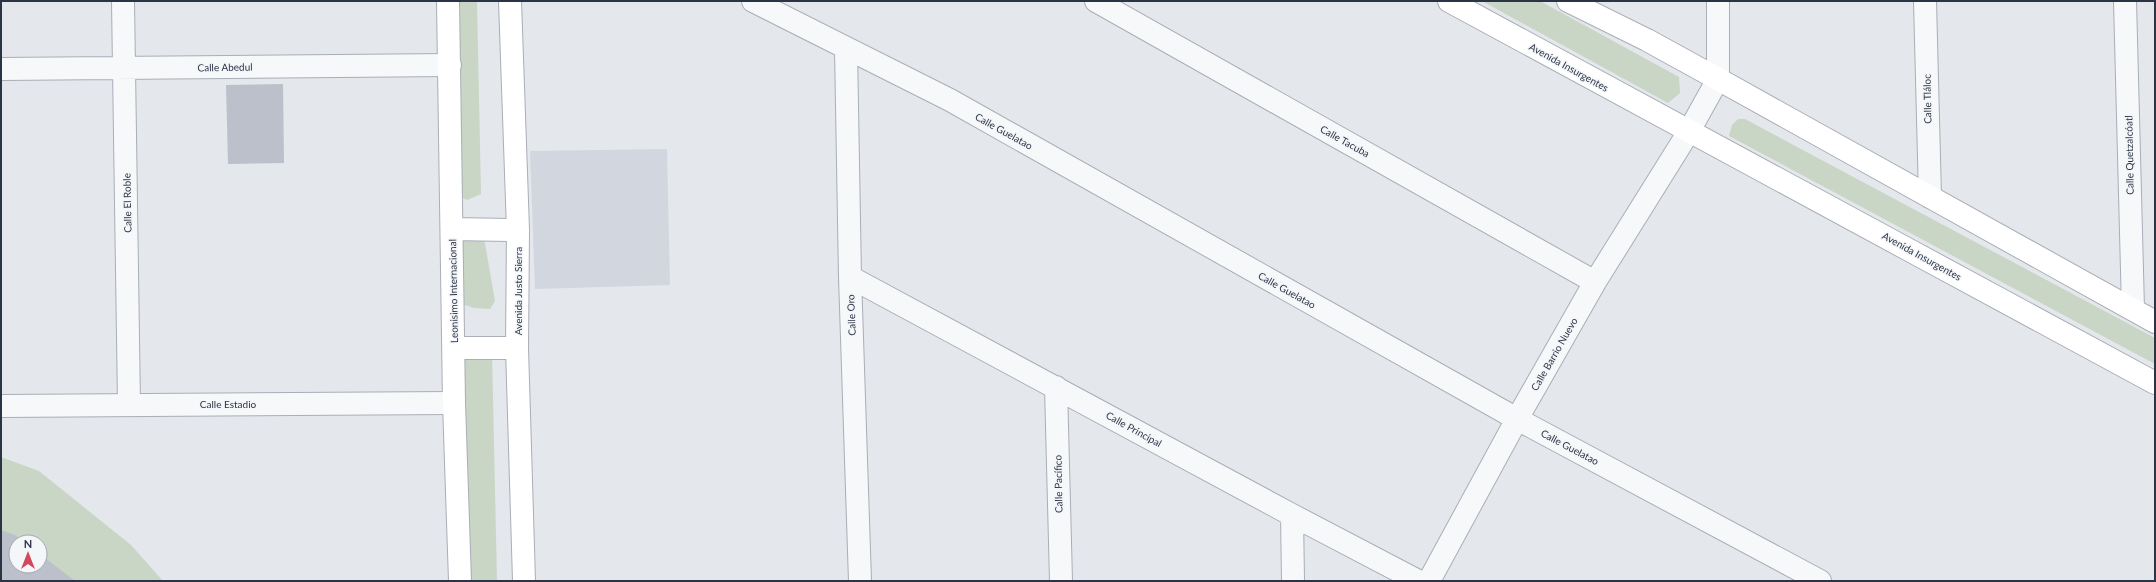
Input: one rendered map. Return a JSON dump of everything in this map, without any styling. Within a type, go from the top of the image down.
[{"type":"main road","name":"Leonisimo Internacional","points":[[448,1],[454,403],[460,581]]},
{"type":"main road","name":"Avenida Justo Sierra","points":[[510,1],[518,230],[517,348],[524,581]]},
{"type":"main road","name":"Avenida Insurgentes","points":[[1449,1],[1688,133],[1878,232],[2155,383]]},
{"type":"main road","points":[[1568,1],[1647,40],[2155,322]]},
{"type":"main road","points":[[452,229],[518,230]]},
{"type":"main road","points":[[454,348],[517,348]]},
{"type":"street","name":"Calle El Roble","points":[[123,1],[129,404]]},
{"type":"street","name":"Calle Guelatao","points":[[753,1],[950,100],[1517,419],[1820,581]]},
{"type":"street","name":"Calle Tacuba","points":[[1096,1],[1595,282]]},
{"type":"street","points":[[1688,133],[1718,79],[1718,1]]},
{"type":"street","name":"Calle Tláloc","points":[[1925,1],[1930,197]]},
{"type":"street","name":"Calle Quetzalcóatl","points":[[2125,1],[2133,309]]},
{"type":"street","name":"Calle Oro","points":[[846,49],[850,276],[860,581]]},
{"type":"street","name":"Calle Abedul","points":[[1,69],[450,65]]},
{"type":"street","name":"Calle Barrio Nuevo","points":[[1429,581],[1517,419],[1595,282],[1688,133]]},
{"type":"street","name":"Calle Principal","points":[[850,276],[1292,515],[1418,581]]},
{"type":"street","name":"Calle Pacífico","points":[[1056,387],[1061,581]]},
{"type":"street","name":"Calle Estadio","points":[[1,406],[454,403]]},
{"type":"street","points":[[1292,515],[1293,581]]},
{"type":"shaded area","points":[[667,149],[670,285],[535,289],[530,151]]},
{"type":"green space","points":[[449,1],[477,1],[481,194],[467,200],[454,194]]},
{"type":"green space","points":[[1482,1],[1540,1],[1679,77],[1680,93],[1668,103]]},
{"type":"green space","points":[[1738,119],[1745,119],[2155,338],[2155,364],[1729,136],[1732,125]]},
{"type":"green space","points":[[483,232],[495,301],[490,309],[474,308],[459,303],[453,235]]},
{"type":"green space","points":[[492,353],[497,581],[466,581],[461,358]]},
{"type":"green space","points":[[1,457],[39,471],[131,545],[163,581],[1,581]]},
{"type":"building","points":[[283,84],[284,163],[228,164],[226,85]]},
{"type":"building","points":[[1,530],[12,534],[8,534],[8,574],[48,574],[48,560],[75,581],[1,581]]}]
